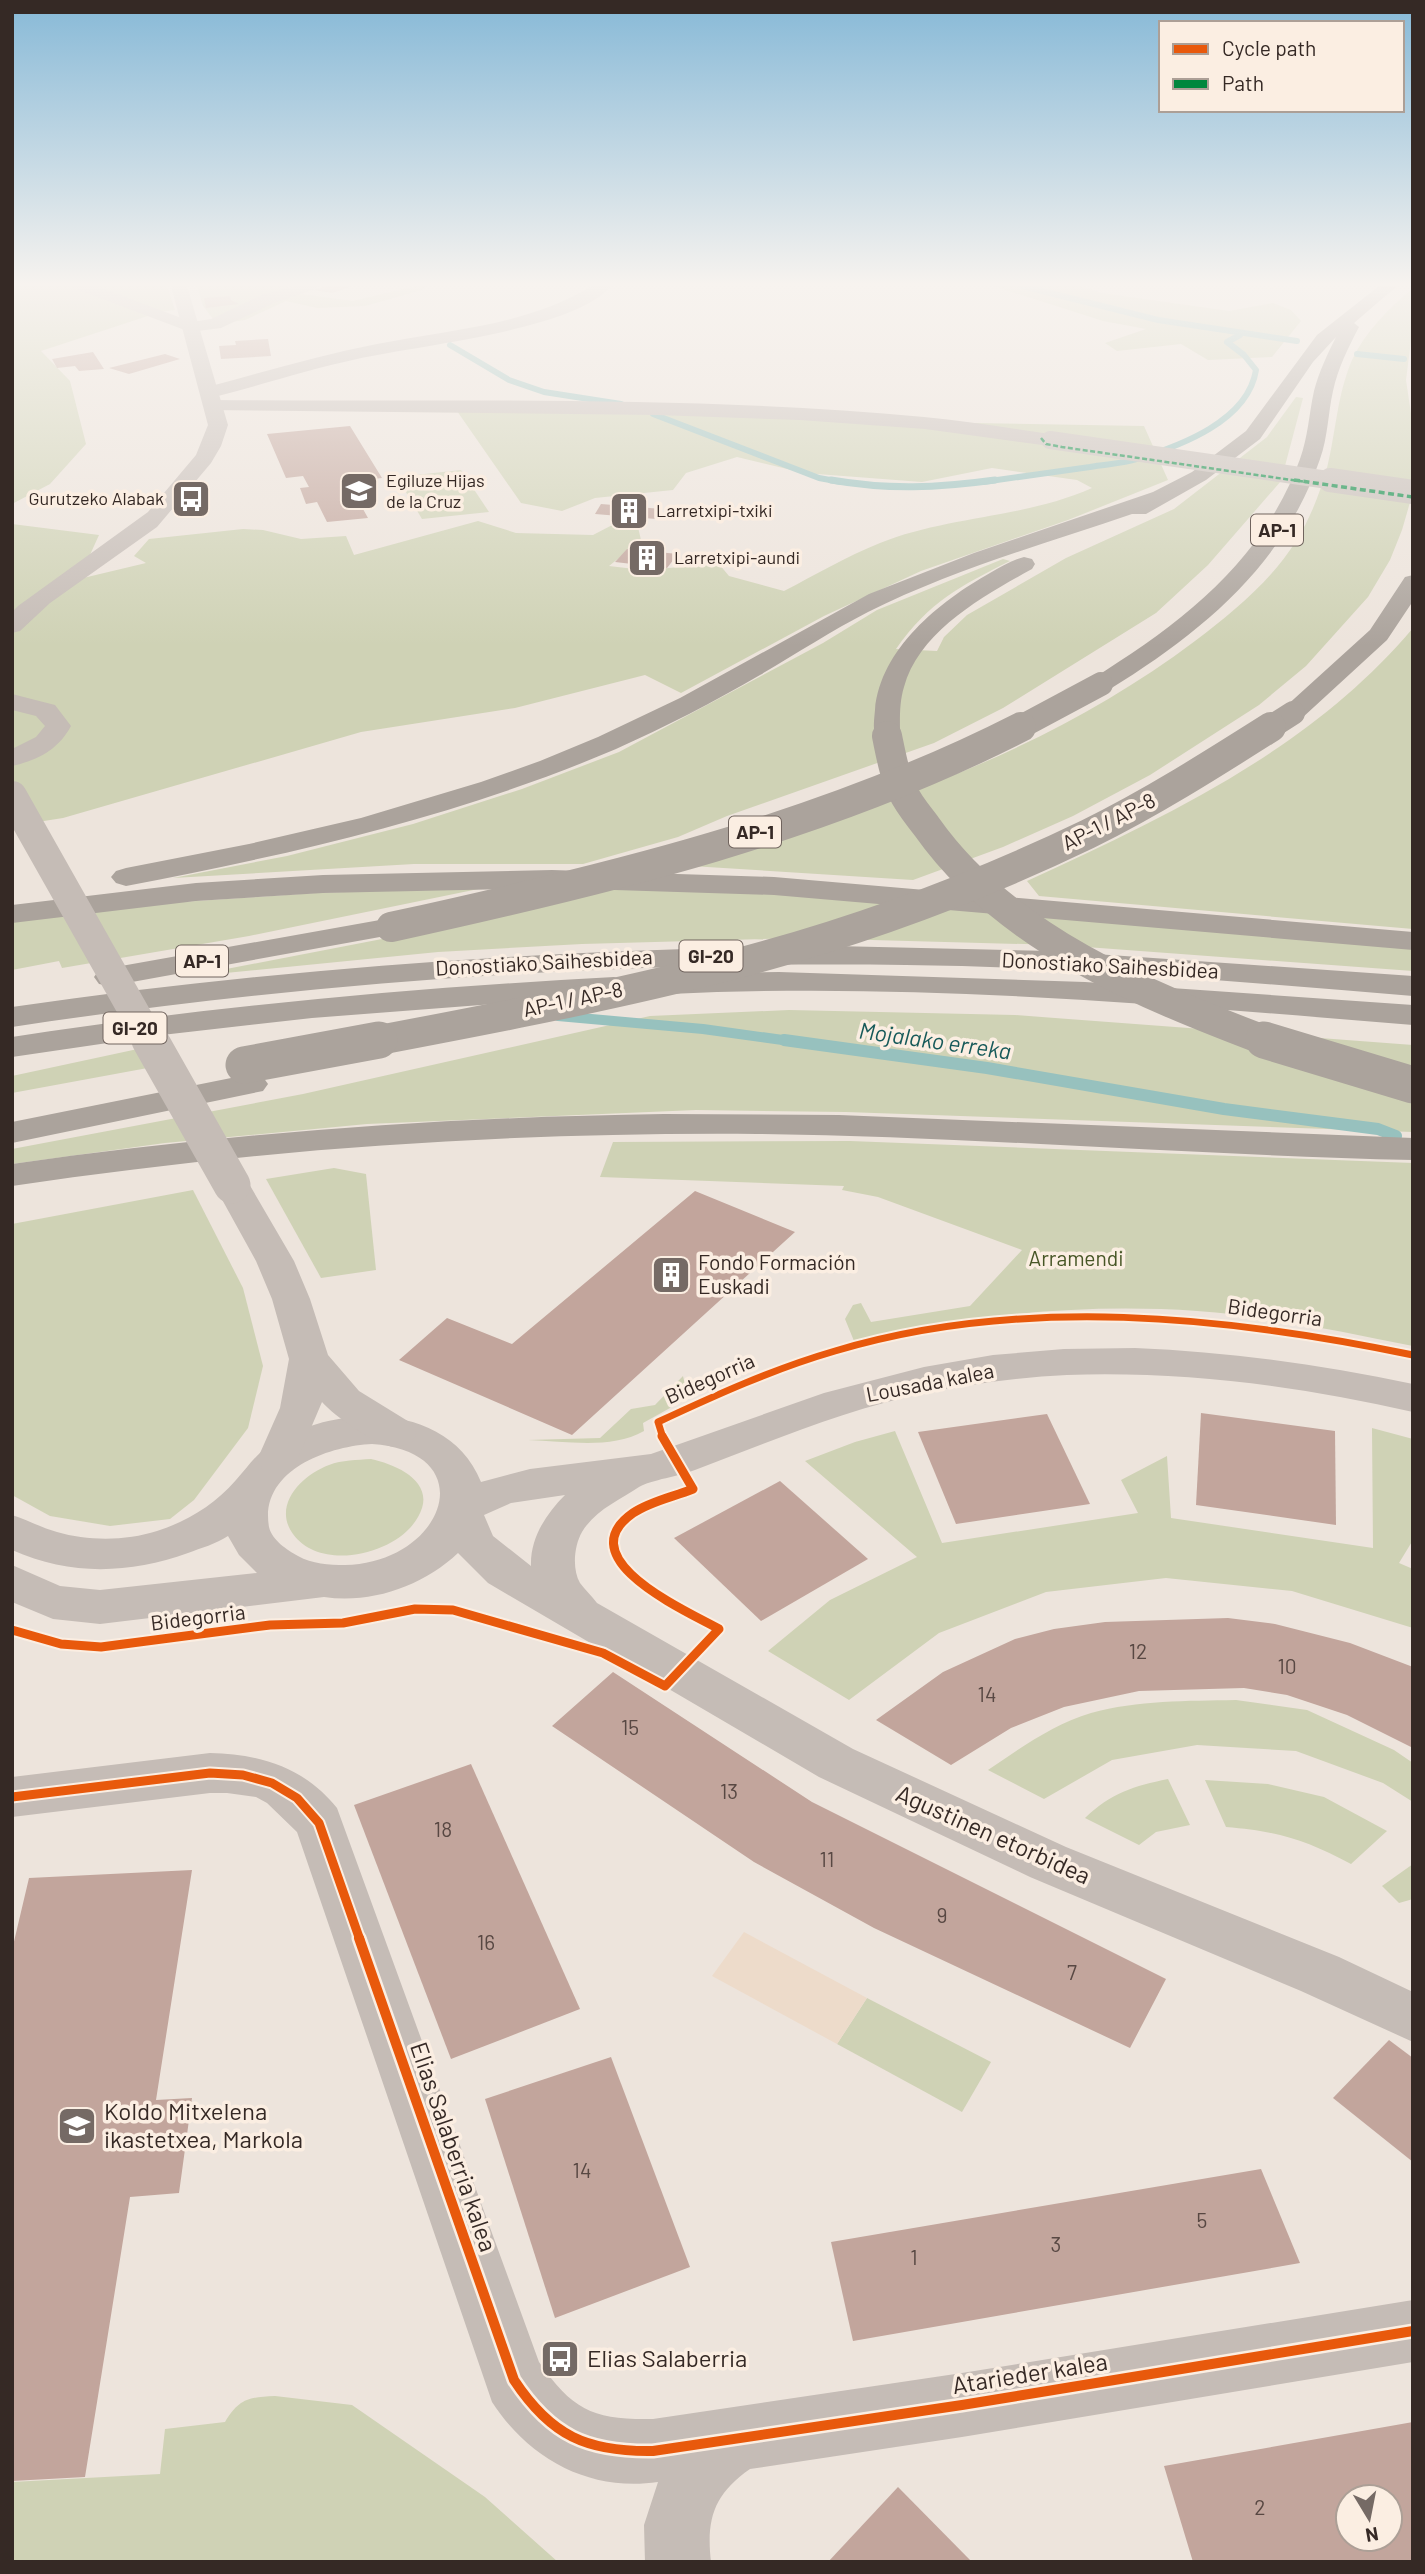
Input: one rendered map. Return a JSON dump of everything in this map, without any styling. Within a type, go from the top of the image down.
[{"type":"highway","points":[[1275,406],[1252,435],[1199,476],[972,592],[922,632],[892,683],[887,736],[893,767],[905,796],[926,829],[962,870],[1025,923],[1086,960],[1161,999],[1238,1032],[1342,1067],[1413,1085]]},
{"type":"highway","name":"AP-1","points":[[12,995],[391,927],[563,887],[814,813],[955,759],[997,740],[1158,650],[1225,594],[1268,545],[1299,488],[1311,457],[1321,406]]},
{"type":"highway","points":[[12,898],[284,846],[469,794],[606,743],[664,716],[875,600],[1160,497]]},
{"type":"highway","name":"AP-1 / AP-8","points":[[247,1075],[551,1014],[788,948],[975,884],[1062,847],[1175,788],[1293,713],[1379,635],[1413,582]]},
{"type":"highway","points":[[12,914],[196,892],[311,884],[552,879],[775,886],[1413,941]]},
{"type":"highway","name":"Donostiako Saihesbidea","points":[[12,1017],[157,996],[407,970],[703,956],[979,958],[1413,986]]},
{"type":"highway","name":"Donostiako Saihesbidea","points":[[12,1047],[151,1026],[405,999],[692,983],[825,982],[1095,992],[1413,1015]]},
{"type":"highway","points":[[12,1107],[247,1075]]},
{"type":"highway","points":[[12,1133],[247,1075]]},
{"type":"highway","points":[[12,1175],[154,1156],[329,1139],[611,1125],[758,1124],[918,1128],[1319,1148],[1413,1149]]},
{"type":"street","points":[[12,626],[38,602],[144,527],[160,512],[211,449],[218,425],[212,406]]},
{"type":"street","points":[[410,406],[733,411],[877,419],[1050,440],[1413,492]]},
{"type":"street","points":[[733,406],[733,411]]},
{"type":"street","points":[[874,406],[971,410]]},
{"type":"street","points":[[12,782],[23,762],[54,736],[58,726],[55,717],[46,710],[15,702]]},
{"type":"street","points":[[12,758],[43,745]]},
{"type":"street","points":[[12,796],[275,1261],[291,1299],[309,1359],[344,1401],[396,1433]]},
{"type":"street","points":[[309,1359],[301,1408],[247,1511],[247,1521],[248,1531],[259,1550],[276,1566],[329,1582]]},
{"type":"street","name":"Lousada kalea","points":[[461,1510],[473,1501],[501,1491],[652,1469],[858,1397],[921,1381],[1054,1364],[1135,1361],[1235,1367],[1339,1382],[1413,1398]]},
{"type":"street","points":[[12,1531],[64,1551],[109,1555],[148,1552],[209,1528],[299,1447],[322,1438],[372,1430],[396,1433],[421,1441],[441,1453],[455,1469],[462,1488],[461,1510],[451,1532],[433,1551],[410,1566],[382,1577],[356,1582],[329,1582],[100,1608],[54,1602],[12,1582]]},
{"type":"street","name":"Agustinen etorbidea","points":[[589,1620],[573,1606],[561,1590],[554,1573],[552,1555],[556,1538],[569,1515],[590,1495],[608,1485],[652,1469]]},
{"type":"street","name":"Agustinen etorbidea","points":[[461,1510],[475,1545],[488,1559],[835,1763],[1048,1861],[1320,1974],[1413,2018]]},
{"type":"street","name":"Elias Salaberria kalea","points":[[12,1797],[210,1773],[257,1777],[278,1784],[295,1795],[319,1823],[514,2380],[528,2404],[548,2424],[572,2438],[597,2448],[625,2453],[653,2451]]},
{"type":"street","name":"Atarieder kalea","points":[[653,2451],[1413,2331]]},
{"type":"street","points":[[678,2562],[677,2523],[684,2496],[697,2473],[715,2453],[737,2439]]},
{"type":"green space","points":[[12,406],[76,406],[86,444],[50,484],[12,504]]},
{"type":"green space","points":[[1289,406],[1301,406],[1281,481],[1208,565],[1156,613],[1003,708],[934,743],[727,816],[678,837],[583,864],[414,864],[173,878],[287,856],[413,824],[522,789],[619,752],[823,643],[877,610],[1003,559],[1010,561],[933,607],[896,649],[937,651],[944,637],[967,615],[1066,558],[1174,509],[1267,437]]},
{"type":"green space","points":[[1339,406],[1410,406],[1413,427],[1413,492],[1390,560],[1368,597],[1306,666],[1259,705],[1150,775],[1073,816],[1003,847],[913,880],[691,866],[883,802],[1012,750],[1075,718],[1166,662],[1250,595],[1286,555],[1301,533],[1314,506],[1330,454]]},
{"type":"green space","points":[[648,410],[912,422],[1144,426],[1168,480],[1068,520],[921,571],[824,616],[681,693],[645,675],[515,708],[361,732],[63,818],[12,826],[12,524],[99,535],[79,579],[146,563],[134,556],[149,539],[243,529],[263,530],[301,539],[346,536],[354,555],[478,521],[516,533],[593,535],[618,522],[637,523],[641,540],[609,566],[643,570],[719,564],[729,576],[784,591],[855,554],[906,534],[1040,505],[1092,488],[1077,480],[992,468],[922,482],[804,473],[737,457],[686,473],[673,490],[595,498],[562,511],[521,503],[457,411]]},
{"type":"green space","points":[[461,470],[489,512],[422,519],[397,477]]},
{"type":"green space","points":[[1413,628],[1413,929],[1039,896],[1027,881],[1132,831],[1235,776],[1329,709],[1373,671]]},
{"type":"green space","points":[[608,886],[760,893],[1413,947],[1413,971],[1059,945],[799,938],[582,944],[438,952],[185,977],[413,933]]},
{"type":"green space","points":[[488,887],[249,936],[62,968],[59,961],[12,970],[12,922],[182,902],[315,893]]},
{"type":"green space","points":[[789,1010],[1015,1015],[1413,1045],[1413,1132],[846,1112],[696,1110],[367,1124],[165,1143],[12,1164],[12,1149],[303,1094],[650,1016]]},
{"type":"green space","points":[[147,1047],[153,1067],[12,1093],[12,1076]]},
{"type":"green space","name":"Arramendi","points":[[850,1141],[1413,1163],[1413,1346],[1252,1317],[1154,1309],[1024,1313],[939,1324],[854,1341],[845,1319],[853,1305],[861,1303],[871,1322],[970,1306],[1022,1250],[878,1197],[842,1190],[844,1186],[600,1177],[613,1142]]},
{"type":"green space","points":[[334,1168],[366,1174],[376,1270],[321,1278],[266,1179]]},
{"type":"green space","points":[[193,1190],[243,1288],[263,1366],[248,1428],[194,1500],[170,1519],[110,1526],[50,1516],[12,1495],[12,1224]]},
{"type":"green space","points":[[683,1376],[688,1398],[643,1423],[644,1431],[631,1437],[588,1443],[528,1440],[600,1438],[631,1409],[655,1405]]},
{"type":"green space","points":[[1372,1428],[1413,1439],[1413,1540],[1399,1563],[1413,1569],[1413,1628],[1292,1591],[1166,1578],[1046,1592],[939,1633],[849,1700],[768,1651],[830,1600],[917,1557],[805,1461],[855,1442],[895,1431],[942,1543],[1138,1513],[1121,1480],[1167,1456],[1171,1518],[1373,1548]]},
{"type":"green space","points":[[371,1459],[403,1471],[419,1485],[423,1494],[423,1505],[418,1517],[408,1530],[394,1541],[358,1554],[340,1556],[322,1553],[306,1546],[293,1534],[287,1523],[286,1512],[293,1492],[309,1476],[329,1465]]},
{"type":"green space","points":[[1236,1700],[1307,1710],[1394,1750],[1413,1763],[1413,1802],[1383,1783],[1296,1751],[1197,1745],[1112,1760],[1044,1799],[988,1770],[1051,1730],[1091,1713],[1145,1703]]},
{"type":"green space","points":[[1168,1779],[1190,1825],[1156,1832],[1139,1845],[1085,1818],[1104,1802],[1124,1792]]},
{"type":"green space","points":[[1205,1780],[1268,1784],[1324,1797],[1387,1831],[1351,1864],[1291,1838],[1226,1827]]},
{"type":"green space","points":[[1413,1864],[1413,1899],[1399,1903],[1382,1886]]},
{"type":"green space","points":[[867,1998],[991,2062],[962,2112],[837,2044]]},
{"type":"green space","points":[[275,2396],[352,2405],[485,2497],[558,2562],[12,2562],[12,2482],[160,2474],[165,2429],[225,2422],[235,2408],[245,2401]]},
{"type":"shaded area","points":[[744,1932],[867,1998],[837,2044],[712,1976]]},
{"type":"building","name":"Egiluze Hijas de la Cruz","points":[[350,426],[382,478],[348,482],[368,518],[327,522],[317,502],[306,504],[300,488],[309,487],[303,476],[286,478],[267,434]]},
{"type":"building","name":"Larretxipi-txiki","points":[[601,504],[662,509],[656,519],[595,514]]},
{"type":"building","name":"Larretxipi-aundi","points":[[627,549],[678,554],[667,568],[615,562]]},
{"type":"building","name":"Fondo Formación Euskadi","points":[[695,1191],[795,1232],[572,1435],[399,1360],[447,1318],[512,1344]]},
{"type":"building","points":[[1201,1413],[1335,1431],[1336,1525],[1196,1505]]},
{"type":"building","points":[[1047,1414],[1090,1504],[956,1524],[918,1432]]},
{"type":"building","points":[[780,1481],[868,1559],[761,1621],[674,1538]]},
{"type":"building","points":[[1228,1618],[1275,1624],[1350,1643],[1413,1667],[1413,1748],[1347,1715],[1287,1695],[1244,1688],[1139,1691],[1064,1707],[1011,1728],[951,1765],[876,1720],[943,1672],[1015,1639],[1054,1629],[1105,1622]]},
{"type":"building","points":[[613,1672],[812,1802],[1166,1979],[1130,2048],[874,1928],[754,1862],[552,1726]]},
{"type":"building","points":[[471,1764],[580,2009],[451,2059],[354,1805]]},
{"type":"building","name":"Koldo Mitxelena ikastetxea, Markola","points":[[192,1870],[156,2100],[192,2098],[179,2193],[130,2197],[85,2477],[12,2481],[12,1950],[29,1878]]},
{"type":"building","points":[[1389,2040],[1413,2058],[1413,2162],[1333,2098]]},
{"type":"building","points":[[611,2057],[690,2267],[555,2318],[485,2099]]},
{"type":"building","points":[[1261,2169],[1300,2263],[853,2341],[831,2242]]},
{"type":"building","points":[[1413,2422],[1413,2562],[1193,2562],[1164,2466]]},
{"type":"building","points":[[898,2487],[972,2562],[828,2562]]},
{"type":"waterway","points":[[983,482],[1131,461],[1191,439],[1210,429],[1238,406]]},
{"type":"waterway","points":[[653,414],[819,478],[841,482]]},
{"type":"waterway","points":[[831,480],[913,487],[995,480]]},
{"type":"waterway","name":"Mojalako erreka","points":[[558,1016],[703,1029],[797,1042]]},
{"type":"waterway","name":"Mojalako erreka","points":[[784,1040],[987,1068],[1224,1109],[1378,1129],[1396,1136]]},
{"type":"marked path","points":[[1041,438],[1046,444],[1062,447],[1413,497]]},
{"type":"cycle path","name":"Bidegorria","points":[[12,1630],[61,1644],[101,1647],[270,1625],[343,1623],[415,1609],[453,1610],[603,1653],[665,1686],[719,1629],[653,1592],[629,1575],[617,1556],[615,1537],[620,1525],[640,1509],[693,1489],[662,1437],[658,1422],[746,1381],[837,1350],[932,1330],[1028,1319],[1126,1317],[1223,1323],[1319,1336],[1413,1355]]},
{"type":"cycle path","points":[[12,1797],[227,1773],[272,1783],[285,1789],[308,1809],[319,1823],[514,2380],[527,2399],[556,2428],[590,2445],[609,2449],[653,2451],[962,2405],[1413,2331]]},
{"type":"place","name":"Egiluze Hijas de la Cruz","points":[[359,491]]},
{"type":"place","name":"Gurutzeko Alabak","points":[[191,499]]},
{"type":"place","name":"Larretxipi-txiki","points":[[629,511]]},
{"type":"place","name":"Larretxipi-aundi","points":[[647,558]]},
{"type":"place","name":"Fondo Formación Euskadi","points":[[671,1275]]},
{"type":"place","name":"Koldo Mitxelena ikastetxea, Markola","points":[[77,2126]]},
{"type":"place","name":"Elias Salaberria","points":[[560,2359]]}]
